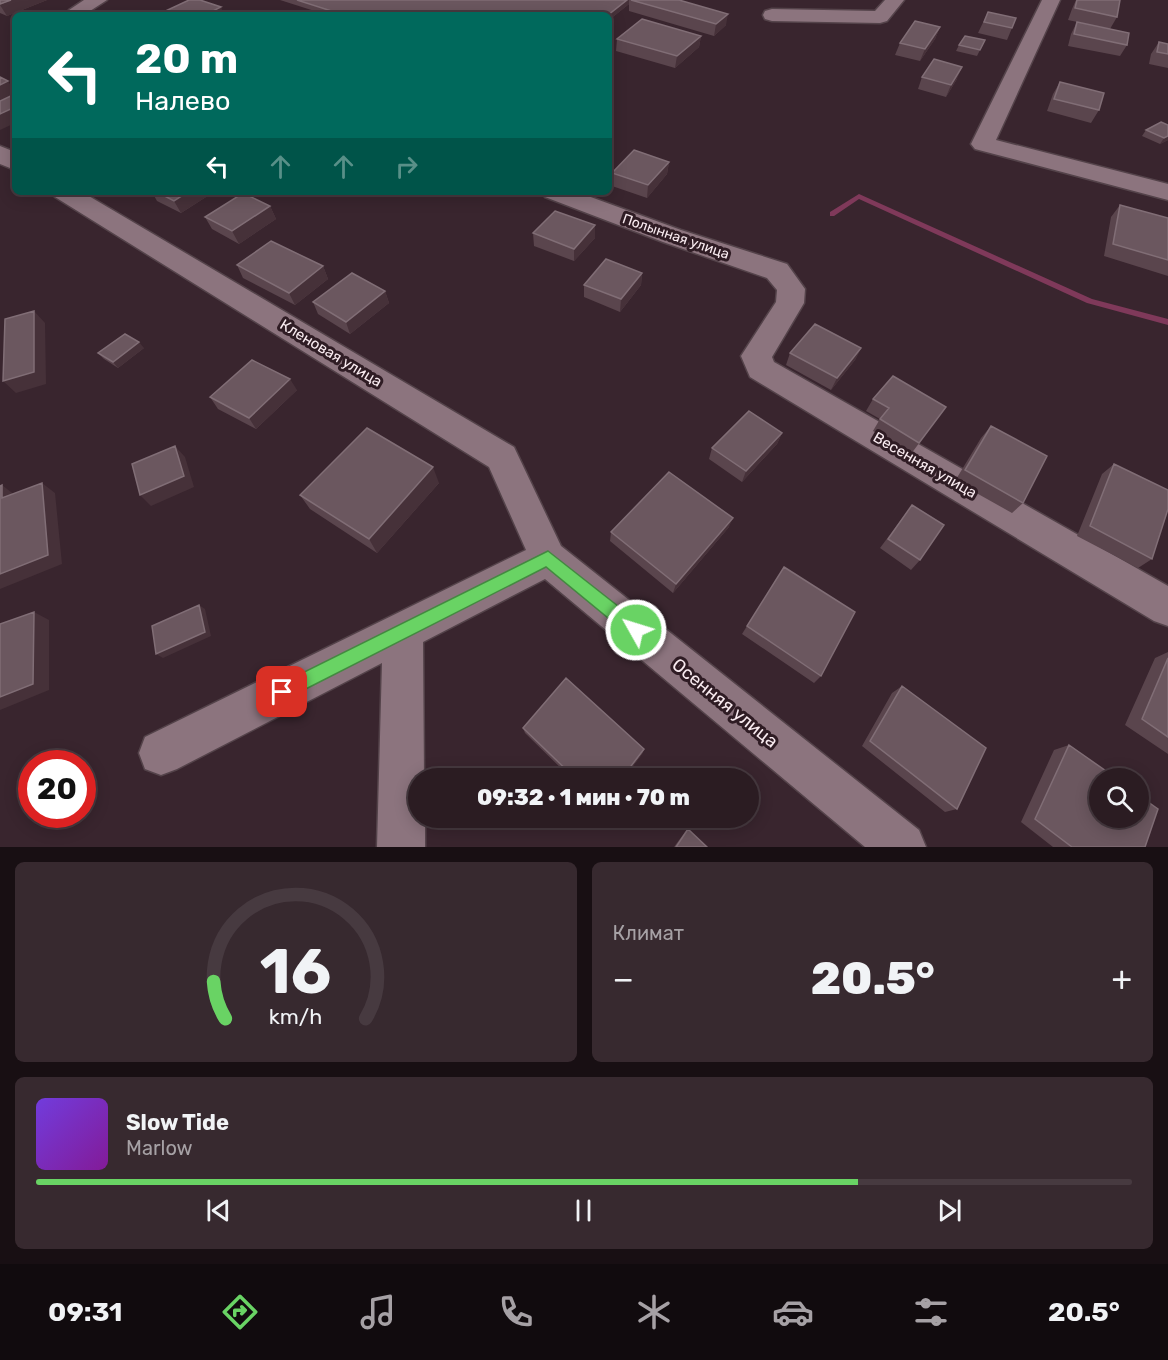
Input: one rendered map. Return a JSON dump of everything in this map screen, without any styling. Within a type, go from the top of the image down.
[{"type":"lane","points":[[80,12],[78,10],[98,0]]},
{"type":"lane","points":[[772,15],[880,17],[895,0]]},
{"type":"lane","points":[[1050,0],[983,144],[1168,192]]},
{"type":"lane","name":"Кленовая улица","points":[[69,195],[502,457],[548,558]]},
{"type":"lane","name":"Полынная улица","points":[[562,195],[777,271],[791,289]]},
{"type":"lane","name":"Весенняя улица","points":[[791,289],[790,303],[756,356],[761,369],[1168,607]]},
{"type":"lane","points":[[161,753],[548,558]]},
{"type":"lane","name":"Осенняя улица","points":[[548,558],[902,847]]},
{"type":"lane","points":[[401,847],[403,631]]},
{"type":"building","points":[[189,0],[200,0],[221,7],[211,12],[163,12]]},
{"type":"building","points":[[297,0],[627,0],[612,12],[335,12]]},
{"type":"building","points":[[631,0],[679,0],[728,14],[716,24]]},
{"type":"building","points":[[1077,0],[1120,0],[1117,17],[1075,8]]},
{"type":"building","points":[[988,12],[1016,18],[1012,28],[984,22]]},
{"type":"building","points":[[642,19],[701,36],[677,56],[617,39]]},
{"type":"building","points":[[915,21],[940,27],[925,49],[900,43]]},
{"type":"building","points":[[1077,22],[1129,33],[1127,45],[1074,34]]},
{"type":"building","points":[[965,36],[985,40],[980,50],[959,45]]},
{"type":"building","points":[[1159,42],[1168,44],[1168,54],[1157,52]]},
{"type":"building","points":[[934,59],[962,67],[951,85],[922,77]]},
{"type":"building","points":[[0,77],[8,81],[0,85]]},
{"type":"building","points":[[1060,82],[1104,93],[1099,110],[1054,99]]},
{"type":"building","points":[[12,95],[12,108],[0,114],[0,101]]},
{"type":"building","points":[[1161,122],[1168,125],[1168,136],[1164,138],[1146,130]]},
{"type":"building","points":[[634,150],[669,162],[648,185],[612,173]]},
{"type":"building","points":[[163,195],[183,195],[174,201]]},
{"type":"building","points":[[240,195],[247,195],[270,206],[232,231],[205,217]]},
{"type":"building","points":[[1120,205],[1168,218],[1168,260],[1113,244]]},
{"type":"building","points":[[555,211],[595,225],[574,249],[533,233]]},
{"type":"building","points":[[271,241],[323,266],[289,293],[237,265]]},
{"type":"building","points":[[606,259],[642,273],[621,299],[584,285]]},
{"type":"building","points":[[352,273],[385,291],[346,322],[313,302]]},
{"type":"building","points":[[34,311],[34,372],[3,381],[5,319]]},
{"type":"building","points":[[815,324],[861,348],[837,378],[790,353]]},
{"type":"building","points":[[125,334],[139,342],[113,362],[98,353]]},
{"type":"building","points":[[252,360],[290,379],[249,418],[210,397]]},
{"type":"building","points":[[893,376],[946,407],[919,443],[880,419],[889,408],[873,399]]},
{"type":"building","points":[[749,411],[782,433],[746,471],[712,448]]},
{"type":"building","points":[[991,426],[1047,456],[1023,503],[965,470]]},
{"type":"building","points":[[367,428],[433,467],[369,539],[300,495]]},
{"type":"building","points":[[175,446],[184,476],[140,495],[132,464]]},
{"type":"building","points":[[1114,464],[1168,490],[1168,509],[1152,559],[1090,526]]},
{"type":"building","points":[[669,472],[733,518],[676,584],[611,532]]},
{"type":"building","points":[[42,483],[48,555],[0,574],[0,486],[2,485],[2,498]]},
{"type":"building","points":[[912,505],[944,525],[920,560],[888,539]]},
{"type":"building","points":[[784,567],[855,612],[821,676],[747,626]]},
{"type":"building","points":[[199,605],[205,632],[156,654],[152,626]]},
{"type":"building","points":[[34,612],[33,684],[0,697],[0,624]]},
{"type":"building","points":[[1168,658],[1168,737],[1142,719]]},
{"type":"building","points":[[566,678],[644,749],[630,768],[565,768],[523,728]]},
{"type":"building","points":[[902,686],[986,748],[957,809],[870,741]]},
{"type":"building","points":[[1069,745],[1102,768],[1089,768],[1089,828],[1149,828],[1149,803],[1158,809],[1145,847],[1072,847],[1035,819]]},
{"type":"building","points":[[688,829],[707,847],[676,847]]},
{"type":"waterway","points":[[832,214],[859,196],[1090,301],[1168,322]]},
{"type":"route","points":[[282,692],[548,558],[636,630]]}]
